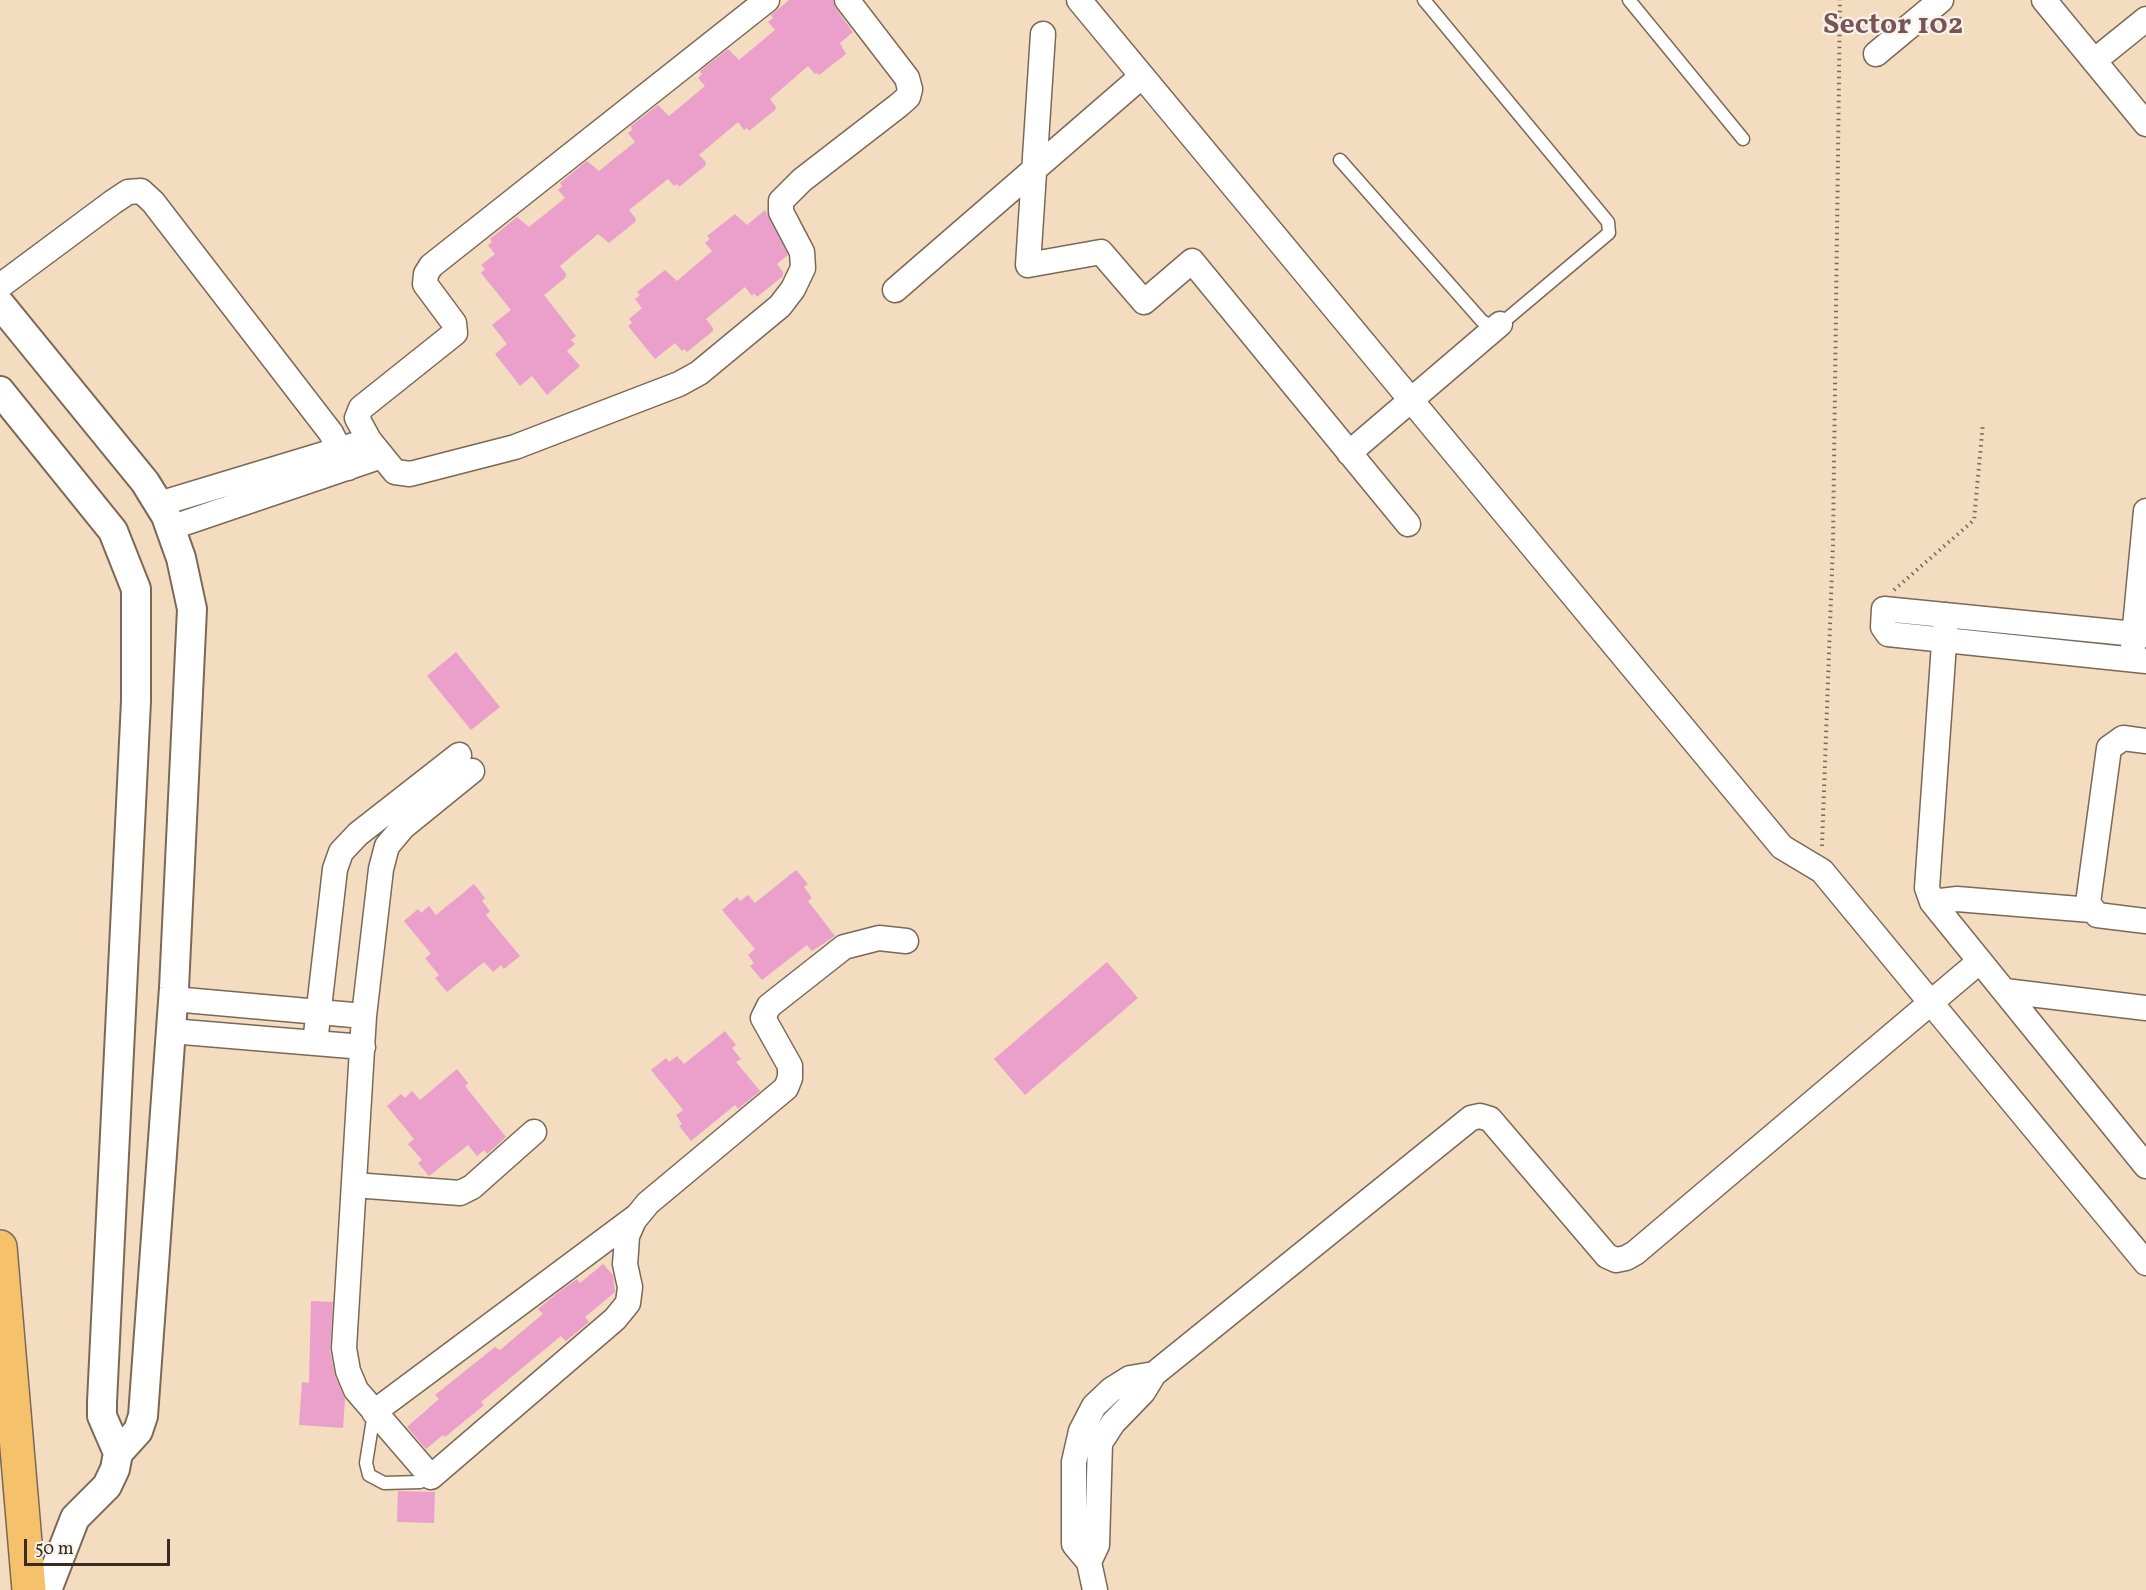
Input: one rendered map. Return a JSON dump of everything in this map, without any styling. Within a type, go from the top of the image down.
[{"type":"main road","points":[[0,1246],[29,1590]]},
{"type":"street","points":[[766,0],[430,266],[425,284],[454,322],[455,333],[361,408],[357,418],[375,448],[395,472],[410,474],[526,442],[679,384],[699,373],[780,306],[793,289],[803,268],[802,252],[781,212],[782,201],[802,180],[899,105],[908,97],[910,89],[907,78],[847,0]]},
{"type":"street","points":[[1079,0],[1782,847],[1822,871],[2146,1263]]},
{"type":"street","points":[[1876,54],[1941,0]]},
{"type":"street","points":[[2044,0],[2146,124]]},
{"type":"street","points":[[2094,61],[2146,19]]},
{"type":"street","points":[[1043,34],[1028,265],[1101,252],[1144,302],[1192,261],[1408,524]]},
{"type":"street","points":[[895,290],[1134,83]]},
{"type":"street","points":[[0,286],[120,196],[128,192],[141,191],[160,211],[331,433],[344,459]]},
{"type":"street","points":[[0,304],[138,474],[165,516],[181,558],[192,609],[173,999],[143,1416],[138,1431],[118,1453],[115,1469],[107,1486],[75,1518],[47,1590]]},
{"type":"street","points":[[1349,453],[1500,324]]},
{"type":"street","points":[[0,391],[113,531],[136,589],[136,701],[102,1402],[102,1416],[118,1453]]},
{"type":"street","points":[[165,516],[375,448]]},
{"type":"street","points":[[2141,635],[1884,609],[1883,627],[1888,634],[2139,660],[2141,635],[2146,511]]},
{"type":"street","points":[[1946,615],[1927,888],[1932,902],[2146,1166]]},
{"type":"street","points":[[2146,741],[2123,738],[2109,748],[2088,903],[2097,915],[2146,921]]},
{"type":"street","points":[[315,1043],[335,869],[341,852],[358,834],[466,763],[387,846],[381,869],[364,1016],[344,1348],[348,1371],[356,1390],[431,1477],[615,1319],[628,1303],[630,1287],[625,1263],[627,1236],[639,1214],[648,1203],[786,1088],[790,1078],[790,1066],[763,1018],[770,1006],[844,946],[879,938],[906,941]]},
{"type":"street","points":[[1932,902],[1957,899],[2091,910]]},
{"type":"street","points":[[1095,1590],[1089,1562],[1097,1545],[1100,1443],[1113,1423],[1143,1392],[1154,1374],[1471,1118],[1480,1116],[1490,1119],[1607,1256],[1616,1260],[1626,1258],[1635,1254],[1980,961]]},
{"type":"street","points":[[2004,991],[2146,1008]]},
{"type":"street","points":[[173,999],[364,1016]]},
{"type":"street","points":[[171,1031],[363,1047]]},
{"type":"street","points":[[354,1185],[460,1192],[472,1187],[534,1132]]},
{"type":"street","points":[[375,1412],[639,1214]]},
{"type":"lane","points":[[1340,160],[1482,321],[1490,325],[1500,324],[1606,239],[1610,227],[1424,0]]},
{"type":"lane","points":[[1629,0],[1743,139]]},
{"type":"lane","points":[[375,1412],[366,1463],[369,1475],[384,1483],[420,1482],[431,1477]]},
{"type":"path","points":[[1822,871],[1833,543],[1840,0]]},
{"type":"path","points":[[1884,609],[1886,598],[1891,593],[1974,520],[1983,423]]},
{"type":"building","points":[[789,0],[833,0],[836,9],[853,32],[840,43],[846,54],[819,75],[808,66],[770,99],[776,107],[775,110],[749,131],[747,128],[744,130],[738,122],[699,155],[706,162],[705,166],[679,187],[677,184],[674,186],[668,179],[629,210],[636,219],[635,222],[609,243],[598,234],[560,266],[566,274],[565,278],[544,295],[576,336],[571,340],[575,344],[567,351],[580,366],[547,395],[532,376],[520,386],[495,354],[507,344],[492,325],[511,310],[481,273],[485,269],[481,265],[495,254],[488,245],[492,242],[490,239],[517,217],[529,227],[565,198],[558,190],[562,186],[560,183],[583,164],[587,161],[599,171],[635,142],[628,133],[632,130],[631,126],[658,105],[669,116],[705,86],[698,78],[702,74],[700,71],[728,49],[739,60],[775,30],[768,22],[773,18],[771,15]]},
{"type":"building","points":[[765,210],[788,255],[777,264],[783,276],[757,297],[754,293],[752,296],[745,287],[706,319],[713,331],[687,352],[684,349],[682,351],[675,343],[655,359],[628,326],[632,323],[629,319],[642,308],[635,299],[640,295],[637,292],[665,270],[677,281],[712,251],[705,243],[710,239],[707,236],[735,214],[747,225]]},
{"type":"building","points":[[456,652],[500,707],[471,730],[427,676]]},
{"type":"building","points":[[796,870],[808,884],[804,887],[812,898],[808,901],[835,936],[812,951],[807,945],[762,980],[750,966],[754,963],[748,955],[755,949],[722,910],[737,897],[740,901],[748,895],[755,903]]},
{"type":"building","points":[[474,884],[485,898],[482,901],[490,911],[486,915],[520,956],[504,969],[501,965],[493,972],[484,962],[447,992],[435,978],[439,975],[425,958],[431,954],[404,921],[418,909],[421,913],[429,906],[436,915]]},
{"type":"building","points":[[1107,962],[1138,998],[1025,1095],[994,1059]]},
{"type":"building","points":[[725,1031],[736,1045],[732,1048],[741,1059],[736,1062],[760,1091],[738,1109],[735,1105],[691,1141],[679,1126],[682,1124],[676,1115],[683,1110],[651,1070],[666,1058],[669,1062],[677,1056],[684,1064]]},
{"type":"building","points":[[457,1069],[468,1083],[465,1086],[506,1137],[487,1154],[484,1150],[477,1156],[468,1145],[429,1176],[418,1163],[422,1160],[408,1144],[414,1139],[387,1106],[401,1094],[405,1098],[412,1091],[420,1100]]},
{"type":"building","points":[[603,1264],[613,1275],[615,1292],[585,1317],[589,1322],[566,1341],[561,1336],[481,1402],[484,1405],[445,1437],[443,1435],[426,1449],[407,1427],[439,1399],[435,1395],[495,1347],[500,1350],[543,1314],[538,1309],[560,1291],[577,1279],[580,1283]]},
{"type":"building","points":[[311,1301],[333,1302],[330,1350],[335,1376],[345,1399],[343,1428],[299,1425],[302,1382],[309,1383]]},
{"type":"building","points":[[398,1491],[435,1492],[434,1523],[397,1522]]},
{"type":"district","name":"Sector 102","points":[[1893,27]]}]
